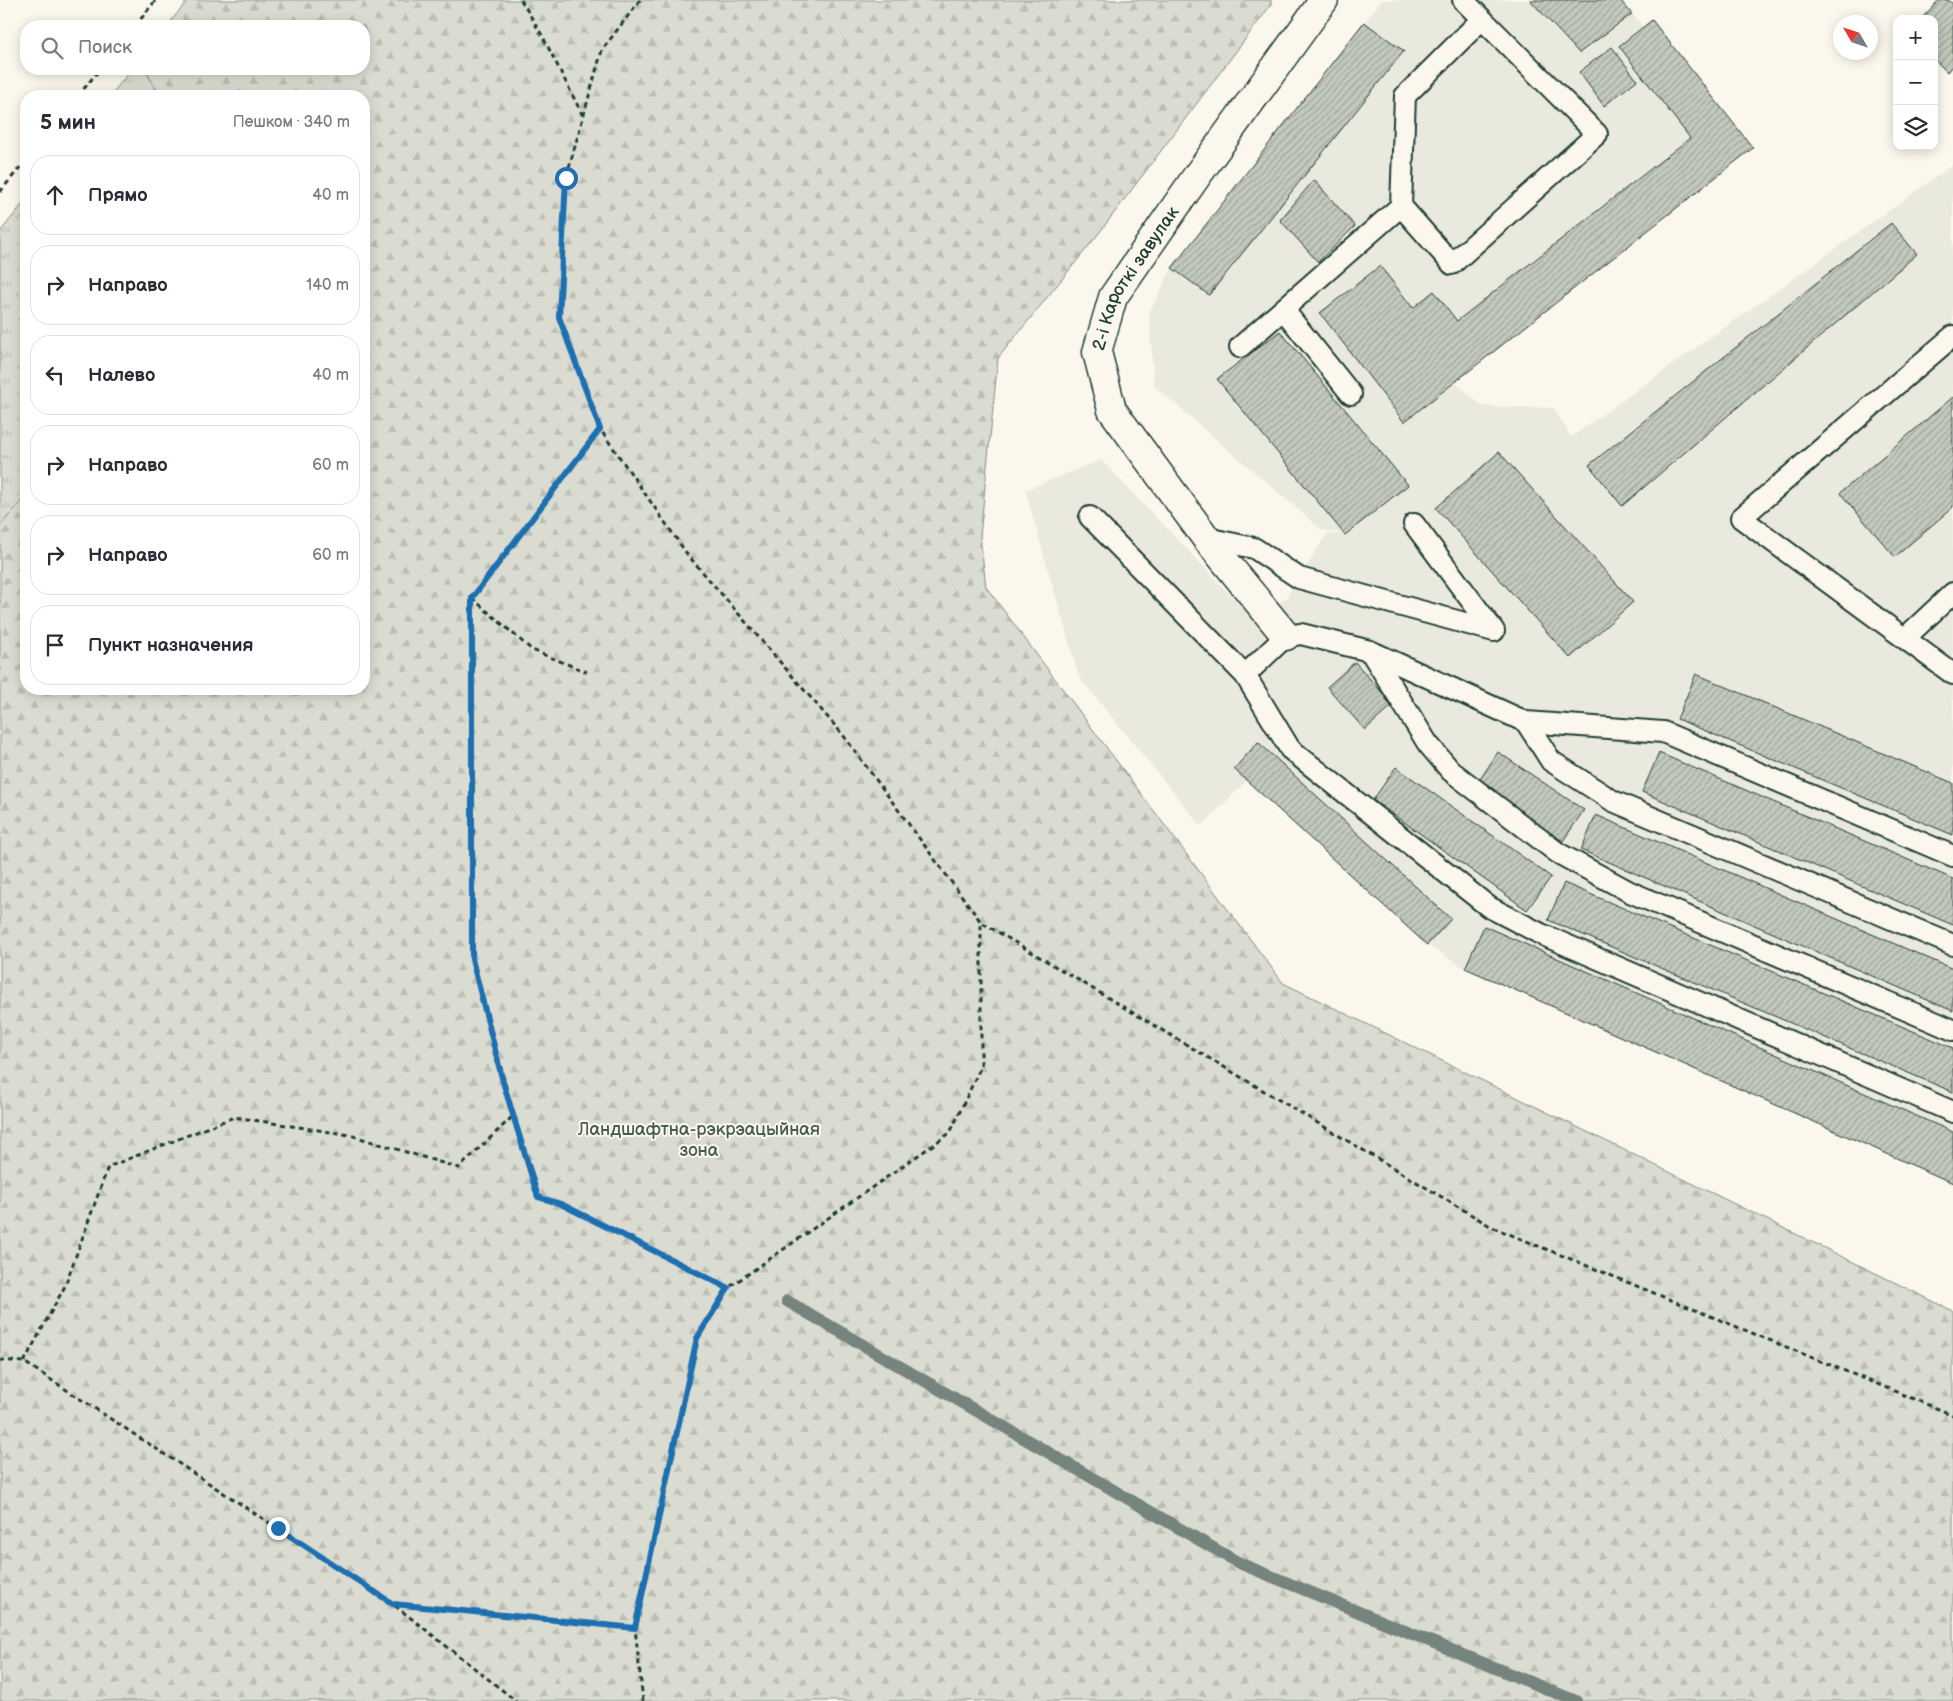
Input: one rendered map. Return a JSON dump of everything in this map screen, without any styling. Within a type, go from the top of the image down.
[{"type":"street","name":"2-і Кароткі завулак","points":[[1286,636],[1206,538],[1112,410],[1097,352],[1113,297],[1194,180],[1324,0]]},
{"type":"lane","points":[[1463,0],[1482,19],[1597,134],[1452,264],[1401,206],[1405,96],[1482,19]]},
{"type":"lane","points":[[1240,347],[1401,206]]},
{"type":"lane","points":[[1283,309],[1351,394]]},
{"type":"lane","points":[[1953,336],[1740,518],[1953,674]]},
{"type":"lane","points":[[1090,517],[1245,675],[1290,749],[1489,906],[1541,934],[1953,1112]]},
{"type":"lane","points":[[1206,538],[1254,548],[1299,578],[1494,631],[1414,524]]},
{"type":"lane","points":[[1905,638],[1953,593]]},
{"type":"lane","points":[[1245,675],[1286,636],[1301,634],[1370,651],[1526,722],[1663,732],[1953,856]]},
{"type":"lane","points":[[1370,651],[1428,744],[1451,771],[1558,853],[1630,892],[1953,1030]]},
{"type":"lane","points":[[1526,722],[1551,761],[1613,802],[1953,945]]},
{"type":"path","points":[[140,20],[156,0]]},
{"type":"path","points":[[521,0],[543,36],[583,116]]},
{"type":"path","points":[[640,0],[602,50],[566,178],[559,317],[600,429],[687,554],[843,735],[981,922],[1492,1227],[1953,1415]]},
{"type":"path","points":[[83,90],[95,75]]},
{"type":"path","points":[[0,192],[20,167]]},
{"type":"path","points":[[600,429],[472,598],[472,959],[513,1116],[538,1197],[561,1204],[728,1288]]},
{"type":"path","points":[[472,598],[532,650],[587,672]]},
{"type":"path","points":[[643,1701],[635,1628],[697,1338],[728,1288],[950,1133],[981,1066],[981,922]]},
{"type":"path","points":[[24,1362],[65,1286],[108,1167],[234,1117],[350,1135],[459,1168],[513,1116]]},
{"type":"path","points":[[0,1360],[24,1362],[393,1604],[516,1701]]},
{"type":"path","points":[[393,1604],[635,1628]]},
{"type":"shaded area","points":[[1382,0],[1620,0],[1643,27],[1652,20],[1753,148],[1455,382],[1482,406],[1554,408],[1571,437],[1953,165],[1953,1183],[1465,968],[1427,945],[1247,781],[1201,826],[1079,677],[1025,490],[1101,460],[1254,619],[1286,598],[1327,534],[1341,534],[1322,530],[1154,386],[1149,313],[1172,268]]},
{"type":"green space","name":"Ландшафтна-рэкрэацыйная зона","points":[[188,0],[1271,0],[1271,5],[1096,237],[998,358],[980,536],[986,587],[1283,983],[1953,1311],[1953,1701],[0,1701],[0,526],[20,503],[20,695],[370,695],[370,90],[157,90],[148,75],[370,75],[370,20],[172,20]]},
{"type":"green space","points":[[127,75],[148,75],[157,90],[115,90]]},
{"type":"green space","points":[[20,207],[20,503],[0,526],[0,232]]},
{"type":"building","points":[[1530,0],[1620,0],[1632,14],[1579,53]]},
{"type":"building","points":[[1939,0],[1948,0],[1953,4],[1953,65],[1947,72],[1938,63],[1938,15],[1925,15]]},
{"type":"building","points":[[1652,20],[1753,148],[1404,422],[1320,313],[1380,266],[1413,308],[1434,291],[1457,321],[1690,138],[1619,46]]},
{"type":"building","points":[[1364,22],[1404,51],[1209,295],[1172,268]]},
{"type":"building","points":[[1612,47],[1637,80],[1604,106],[1579,72]]},
{"type":"building","points":[[1314,180],[1355,226],[1318,262],[1280,220]]},
{"type":"building","points":[[1891,223],[1917,254],[1622,506],[1589,465]]},
{"type":"building","points":[[1280,331],[1408,485],[1345,535],[1217,379]]},
{"type":"building","points":[[1953,397],[1953,507],[1895,557],[1840,493]]},
{"type":"building","points":[[1499,452],[1633,602],[1570,658],[1436,508]]},
{"type":"building","points":[[1355,662],[1393,705],[1365,730],[1327,687]]},
{"type":"building","points":[[1696,674],[1953,783],[1953,835],[1677,719]]},
{"type":"building","points":[[1258,742],[1451,919],[1427,945],[1234,769]]},
{"type":"building","points":[[1498,752],[1584,810],[1563,841],[1477,784]]},
{"type":"building","points":[[1659,753],[1953,879],[1953,925],[1642,792]]},
{"type":"building","points":[[1396,767],[1551,877],[1527,910],[1373,800]]},
{"type":"building","points":[[1596,815],[1953,969],[1953,1011],[1581,850]]},
{"type":"building","points":[[1564,883],[1953,1048],[1953,1092],[1548,920]]},
{"type":"building","points":[[1484,926],[1953,1132],[1953,1183],[1465,968]]},
{"type":"waterway","points":[[787,1301],[1239,1563],[1576,1701]]},
{"type":"route","points":[[278,1528],[393,1604],[635,1628],[697,1338],[728,1288],[561,1204],[538,1197],[503,1082],[472,959],[472,598],[600,429],[559,317],[566,178]]}]
